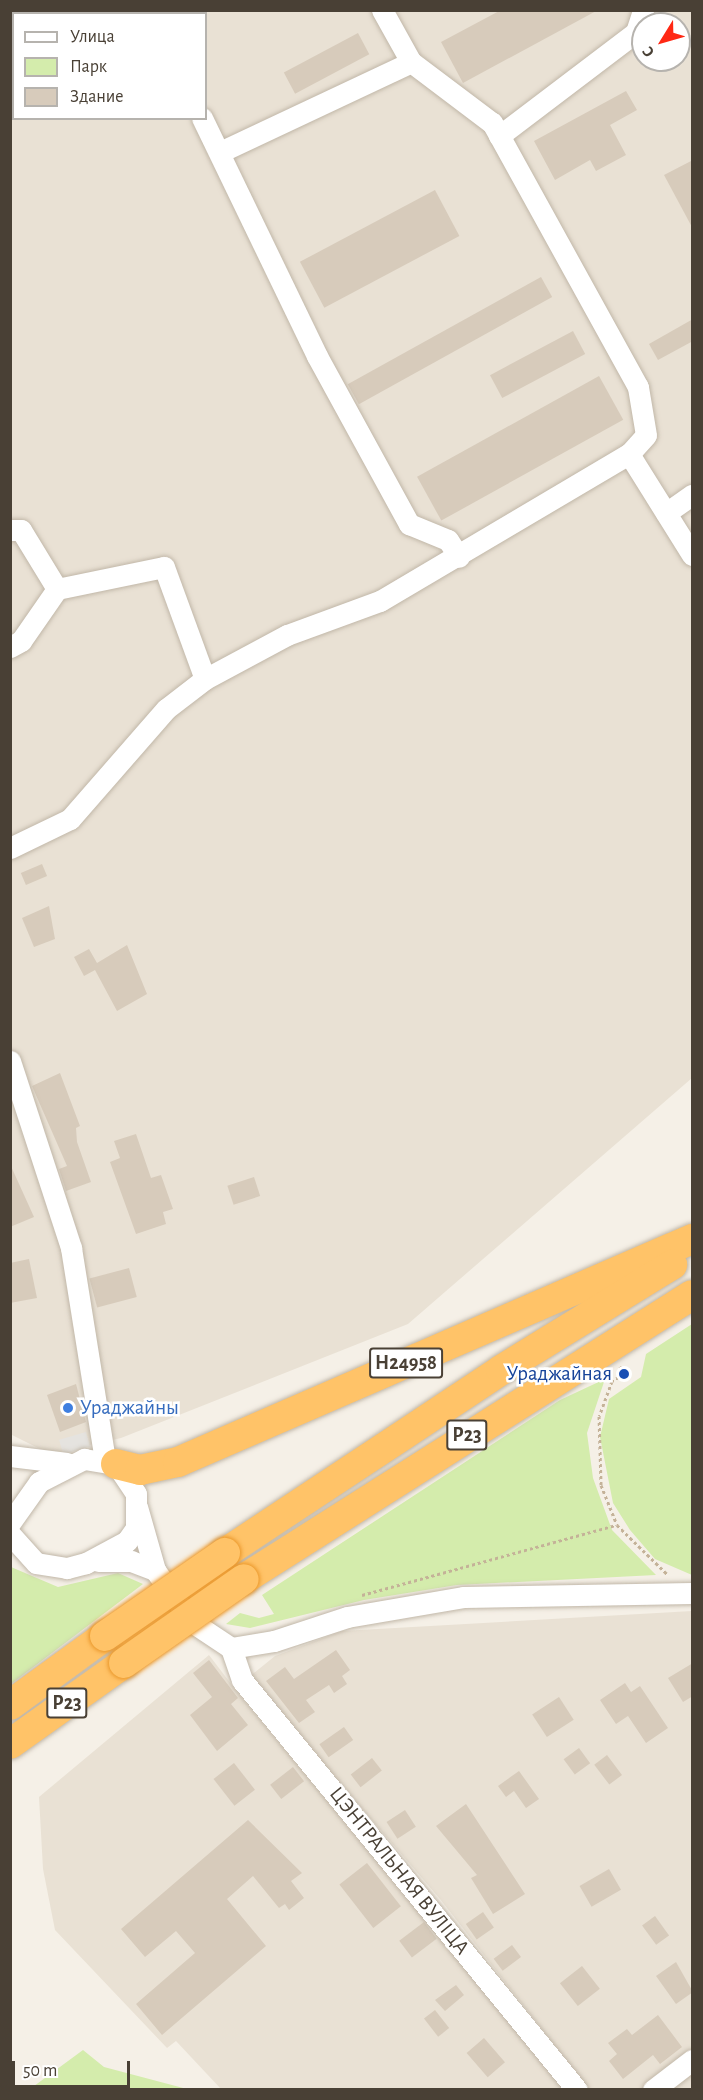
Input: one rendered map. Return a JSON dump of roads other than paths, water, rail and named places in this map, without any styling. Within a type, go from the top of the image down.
[{"type":"highway","name":"Н24958","points":[[111,1462],[140,1470],[178,1462],[693,1239]]},
{"type":"highway","name":"Р23","points":[[10,1705],[225,1553],[492,1376],[693,1253]]},
{"type":"highway","name":"Р23","points":[[10,1744],[244,1579],[693,1295]]},
{"type":"street","points":[[10,848],[70,819],[144,731],[205,679],[287,635],[380,601],[459,557],[629,454],[646,435],[638,387],[492,123],[411,62],[382,10]]},
{"type":"street","points":[[499,136],[636,32],[643,10]]},
{"type":"street","points":[[220,152],[411,62]]},
{"type":"street","points":[[203,120],[317,356],[409,524],[448,540],[459,557]]},
{"type":"street","points":[[629,454],[693,555]]},
{"type":"street","points":[[666,513],[693,495]]},
{"type":"street","points":[[10,530],[21,530],[57,590]]},
{"type":"street","points":[[10,647],[21,641],[57,590],[164,567],[205,679]]},
{"type":"street","points":[[10,1061],[71,1248],[101,1423],[111,1462],[133,1485],[155,1570],[192,1622],[231,1648],[274,1641],[347,1617],[465,1597],[690,1593]]},
{"type":"street","name":"Н24958","points":[[10,1456],[68,1463],[111,1462]]},
{"type":"street","points":[[10,1523],[11,1517],[27,1493],[68,1463]]},
{"type":"street","points":[[86,1563],[127,1541],[136,1528],[137,1507]]},
{"type":"street","points":[[10,1534],[36,1563],[67,1568],[86,1563],[131,1561],[155,1570]]},
{"type":"street","name":"ЦЭНТРАЛЬНАЯ ВУЛІЦА","points":[[231,1648],[242,1680],[577,2090]]},
{"type":"street","points":[[653,2090],[693,2060]]},
{"type":"place","name":"Ураджайная","points":[[624,1374]]},
{"type":"place","name":"Ураджайны","points":[[68,1408]]}]
